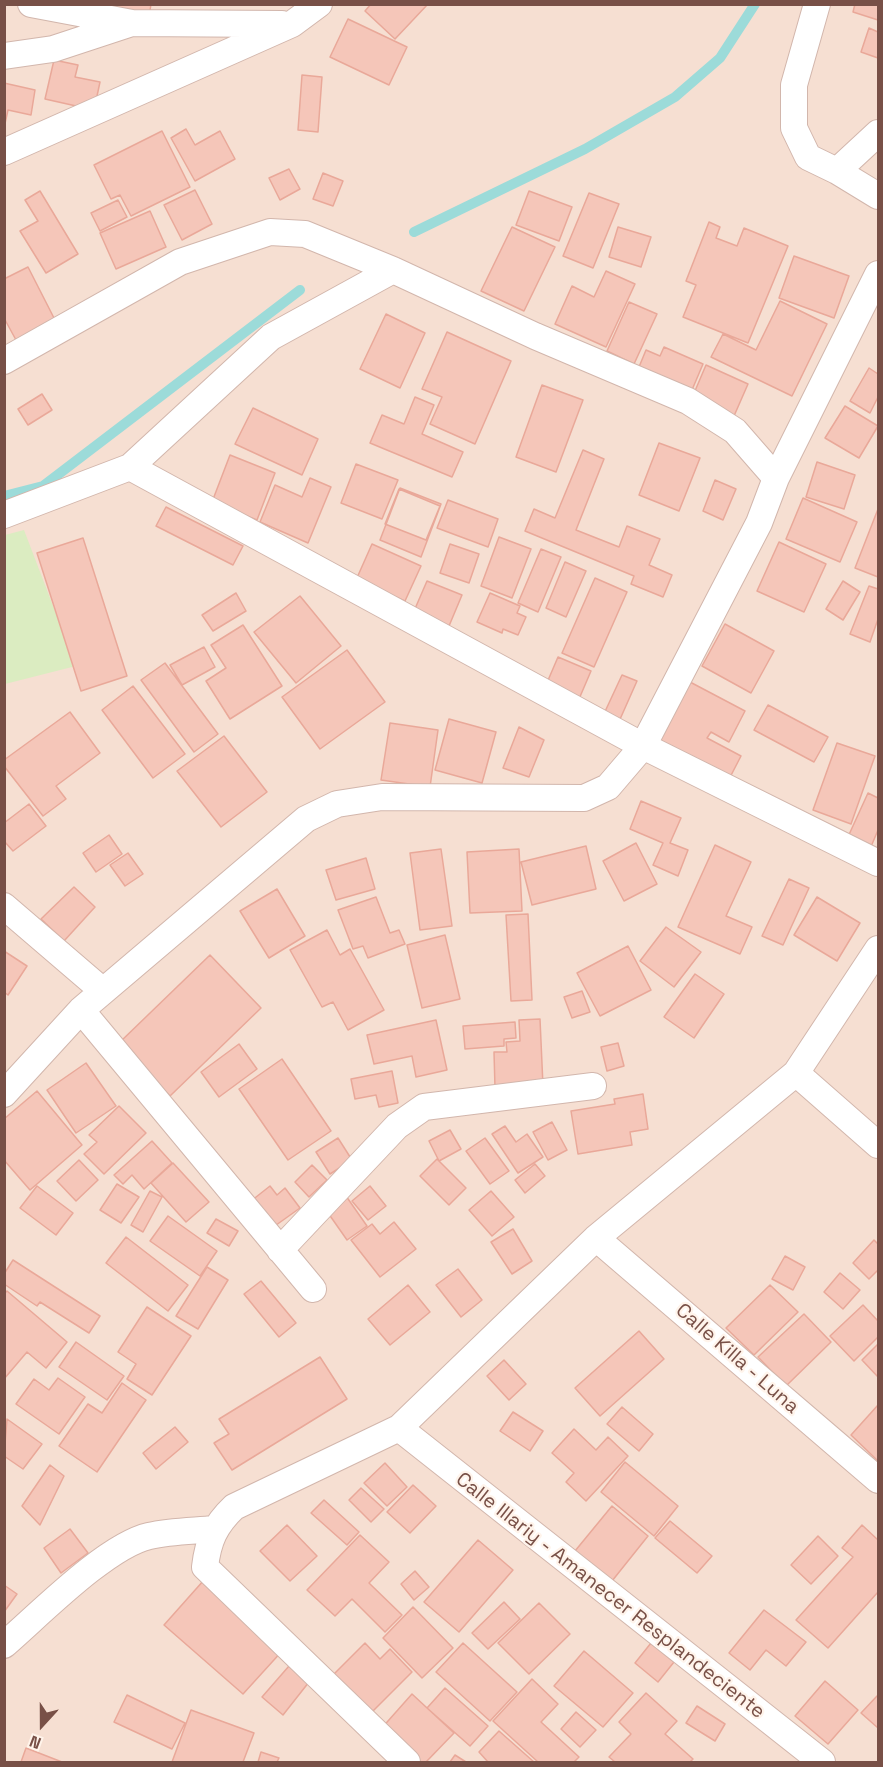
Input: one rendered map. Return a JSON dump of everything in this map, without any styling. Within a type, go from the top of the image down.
[{"type":"street","points":[[31,4],[132,23],[292,24]]},
{"type":"street","points":[[4,153],[292,24],[319,4]]},
{"type":"street","points":[[817,4],[794,85],[794,128],[808,157],[879,196]]},
{"type":"street","points":[[4,56],[54,49],[132,23]]},
{"type":"street","points":[[837,171],[879,133]]},
{"type":"street","points":[[4,361],[180,262],[270,232],[305,234],[393,270],[535,336],[688,400],[735,431],[776,478]]},
{"type":"street","points":[[4,514],[130,467],[272,337],[393,270]]},
{"type":"street","points":[[4,1094],[81,1010],[306,819],[338,804],[382,797],[584,798],[608,787],[643,746],[759,523],[776,478],[879,274]]},
{"type":"street","points":[[130,467],[643,746],[879,863]]},
{"type":"street","points":[[4,906],[103,991]]},
{"type":"street","points":[[407,1762],[205,1567],[207,1549],[214,1528],[234,1507],[399,1428],[596,1238],[796,1073],[879,949]]},
{"type":"street","points":[[81,1010],[314,1289]]},
{"type":"street","points":[[796,1073],[879,1145]]},
{"type":"street","points":[[280,1250],[397,1126],[424,1107],[593,1086]]},
{"type":"street","name":"Calle Killa - Luna","points":[[596,1238],[879,1480]]},
{"type":"street","name":"Calle Illariy - Amanecer Resplandeciente","points":[[399,1428],[822,1762]]},
{"type":"street","points":[[4,1645],[89,1570],[117,1551],[147,1536],[214,1528]]},
{"type":"shaded area","points":[[5,5],[878,5],[878,1762],[5,1762]]},
{"type":"green space","points":[[24,530],[76,666],[5,684],[5,535]]},
{"type":"building","points":[[109,4],[151,4],[149,17],[109,12]]},
{"type":"building","points":[[371,4],[428,4],[395,39],[365,11]]},
{"type":"building","points":[[855,4],[878,4],[878,20],[853,12]]},
{"type":"building","points":[[348,19],[407,47],[389,85],[330,57]]},
{"type":"building","points":[[869,28],[878,32],[878,58],[861,52]]},
{"type":"building","points":[[54,60],[78,65],[75,77],[100,82],[94,110],[45,99]]},
{"type":"building","points":[[302,75],[322,77],[318,132],[298,130]]},
{"type":"building","points":[[4,83],[35,90],[31,115],[8,110],[4,128]]},
{"type":"building","points":[[186,129],[195,145],[220,131],[235,159],[195,181],[171,138]]},
{"type":"building","points":[[162,131],[190,187],[131,216],[120,195],[111,199],[94,165]]},
{"type":"building","points":[[289,169],[300,189],[280,200],[269,178]]},
{"type":"building","points":[[323,173],[343,181],[333,206],[313,199]]},
{"type":"building","points":[[195,190],[212,224],[182,240],[164,205]]},
{"type":"building","points":[[40,191],[78,254],[46,273],[20,231],[38,221],[25,200]]},
{"type":"building","points":[[529,191],[572,207],[559,241],[516,225]]},
{"type":"building","points":[[589,193],[619,204],[593,268],[563,256]]},
{"type":"building","points":[[118,200],[127,217],[100,231],[91,213]]},
{"type":"building","points":[[150,211],[166,247],[116,269],[100,233]]},
{"type":"building","points":[[709,222],[720,227],[716,238],[737,246],[744,228],[788,246],[748,343],[683,317],[696,285],[686,281]]},
{"type":"building","points":[[512,227],[555,247],[524,311],[481,291]]},
{"type":"building","points":[[618,227],[651,237],[641,267],[609,257]]},
{"type":"building","points":[[794,256],[849,276],[834,318],[779,298]]},
{"type":"building","points":[[28,267],[55,320],[16,340],[4,318],[4,279]]},
{"type":"building","points":[[606,271],[635,284],[606,347],[555,324],[572,286],[594,297]]},
{"type":"building","points":[[780,301],[827,324],[792,396],[711,357],[723,334],[756,350]]},
{"type":"building","points":[[629,302],[657,314],[634,364],[607,351]]},
{"type":"building","points":[[386,314],[425,333],[400,388],[360,369]]},
{"type":"building","points":[[447,332],[511,361],[475,444],[430,424],[442,397],[422,389]]},
{"type":"building","points":[[664,347],[703,364],[689,397],[639,367],[646,350],[660,356]]},
{"type":"building","points":[[706,365],[748,384],[734,416],[692,398]]},
{"type":"building","points":[[869,368],[878,374],[878,397],[870,413],[850,401]]},
{"type":"building","points":[[542,385],[583,400],[556,472],[516,457]]},
{"type":"building","points":[[42,394],[52,410],[28,425],[18,409]]},
{"type":"building","points":[[415,397],[434,405],[422,434],[463,452],[452,477],[370,443],[382,415],[404,424]]},
{"type":"building","points":[[845,406],[878,426],[859,458],[825,438]]},
{"type":"building","points":[[253,408],[318,439],[302,475],[235,444]]},
{"type":"building","points":[[659,443],[700,458],[679,511],[639,495]]},
{"type":"building","points":[[583,450],[604,459],[576,530],[619,547],[627,526],[660,539],[649,565],[672,575],[663,597],[631,584],[634,576],[525,531],[534,509],[555,518]]},
{"type":"building","points":[[230,455],[275,473],[257,520],[212,502]]},
{"type":"building","points":[[817,462],[855,475],[844,509],[806,497]]},
{"type":"building","points":[[356,464],[398,480],[382,519],[341,503]]},
{"type":"building","points":[[310,478],[331,487],[308,543],[260,522],[275,485],[302,497]]},
{"type":"building","points":[[715,480],[736,489],[723,520],[703,511]]},
{"type":"building","points":[[400,488],[441,504],[421,557],[380,540]]},
{"type":"building","points":[[399,489],[440,506],[426,540],[385,524]]},
{"type":"building","points":[[803,498],[857,522],[840,562],[786,539]]},
{"type":"building","points":[[448,500],[498,519],[488,547],[437,528]]},
{"type":"building","points":[[166,507],[243,546],[233,565],[156,526]]},
{"type":"building","points":[[878,509],[878,577],[855,568]]},
{"type":"building","points":[[499,537],[531,549],[512,598],[481,586]]},
{"type":"building","points":[[83,538],[127,676],[81,691],[37,553]]},
{"type":"building","points":[[779,542],[826,564],[804,612],[757,591]]},
{"type":"building","points":[[372,544],[421,566],[405,601],[356,580]]},
{"type":"building","points":[[450,544],[479,554],[469,583],[440,573]]},
{"type":"building","points":[[541,549],[561,557],[538,612],[518,603]]},
{"type":"building","points":[[565,562],[586,571],[566,617],[546,608]]},
{"type":"building","points":[[595,578],[627,592],[594,667],[562,653]]},
{"type":"building","points":[[427,581],[462,595],[449,626],[414,611]]},
{"type":"building","points":[[843,581],[860,592],[843,620],[826,609]]},
{"type":"building","points":[[869,586],[878,589],[878,619],[870,642],[850,634]]},
{"type":"building","points":[[236,593],[246,611],[213,631],[202,615]]},
{"type":"building","points":[[490,593],[520,606],[517,613],[526,617],[518,635],[503,629],[502,633],[477,622]]},
{"type":"building","points":[[300,596],[341,646],[296,683],[254,632]]},
{"type":"building","points":[[725,624],[774,651],[751,693],[702,666]]},
{"type":"building","points":[[243,625],[282,686],[230,719],[206,681],[226,668],[211,645]]},
{"type":"building","points":[[204,647],[215,667],[182,685],[170,665]]},
{"type":"building","points":[[347,650],[385,702],[320,749],[282,697]]},
{"type":"building","points":[[558,657],[591,671],[579,699],[546,685]]},
{"type":"building","points":[[165,663],[218,734],[194,752],[141,680]]},
{"type":"building","points":[[622,675],[637,681],[617,726],[602,718]]},
{"type":"building","points":[[690,682],[745,711],[729,742],[711,732],[707,738],[741,756],[726,785],[655,747]]},
{"type":"building","points":[[133,686],[185,754],[153,778],[102,710]]},
{"type":"building","points":[[768,705],[828,737],[814,762],[754,730]]},
{"type":"building","points":[[70,712],[100,753],[56,786],[66,799],[43,816],[4,766],[4,760]]},
{"type":"building","points":[[449,719],[496,732],[482,783],[435,770]]},
{"type":"building","points":[[390,723],[438,730],[430,787],[381,780]]},
{"type":"building","points":[[519,727],[544,740],[529,777],[503,768]]},
{"type":"building","points":[[224,736],[267,792],[221,827],[177,771]]},
{"type":"building","points":[[837,743],[875,756],[851,824],[813,810]]},
{"type":"building","points":[[868,793],[878,798],[878,830],[870,849],[847,839]]},
{"type":"building","points":[[641,801],[681,818],[670,843],[688,850],[678,876],[653,865],[663,843],[630,829]]},
{"type":"building","points":[[29,804],[46,826],[13,851],[4,841],[4,823]]},
{"type":"building","points":[[109,835],[122,854],[96,872],[83,853]]},
{"type":"building","points":[[636,843],[657,884],[624,901],[603,861]]},
{"type":"building","points":[[715,845],[751,862],[726,916],[752,927],[740,954],[678,927]]},
{"type":"building","points":[[586,846],[596,889],[532,905],[521,862]]},
{"type":"building","points":[[441,849],[452,926],[420,930],[410,853]]},
{"type":"building","points":[[519,849],[522,911],[470,913],[467,852]]},
{"type":"building","points":[[128,853],[143,874],[125,886],[110,865]]},
{"type":"building","points":[[366,858],[375,889],[336,900],[326,870]]},
{"type":"building","points":[[789,879],[809,888],[783,945],[762,936]]},
{"type":"building","points":[[74,887],[95,907],[64,941],[41,919]]},
{"type":"building","points":[[277,889],[305,936],[269,958],[240,911]]},
{"type":"building","points":[[376,897],[390,933],[399,930],[405,944],[368,958],[363,946],[353,949],[338,910]]},
{"type":"building","points":[[817,897],[860,923],[837,961],[794,935]]},
{"type":"building","points":[[528,914],[532,1000],[511,1001],[506,915]]},
{"type":"building","points":[[666,927],[701,952],[674,987],[640,961]]},
{"type":"building","points":[[327,930],[340,955],[350,949],[384,1010],[348,1030],[333,1002],[322,1007],[290,950]]},
{"type":"building","points":[[445,935],[460,999],[422,1008],[407,945]]},
{"type":"building","points":[[628,946],[651,990],[600,1016],[577,973]]},
{"type":"building","points":[[4,951],[27,966],[8,995],[4,992]]},
{"type":"building","points":[[210,955],[261,1008],[170,1096],[119,1043]]},
{"type":"building","points":[[695,974],[724,994],[694,1038],[664,1017]]},
{"type":"building","points":[[582,991],[590,1012],[572,1018],[564,997]]},
{"type":"building","points":[[540,1019],[543,1086],[495,1088],[494,1052],[507,1052],[506,1042],[520,1041],[519,1020]]},
{"type":"building","points":[[436,1020],[447,1070],[416,1077],[412,1056],[374,1064],[367,1035]]},
{"type":"building","points":[[515,1022],[516,1038],[504,1039],[504,1046],[465,1049],[463,1026]]},
{"type":"building","points":[[618,1043],[624,1066],[607,1071],[601,1047]]},
{"type":"building","points":[[239,1044],[257,1069],[219,1097],[201,1072]]},
{"type":"building","points":[[282,1059],[331,1131],[288,1160],[239,1089]]},
{"type":"building","points":[[86,1063],[116,1106],[76,1133],[47,1090]]},
{"type":"building","points":[[392,1071],[398,1103],[379,1107],[376,1095],[355,1099],[351,1079]]},
{"type":"building","points":[[37,1091],[82,1145],[30,1190],[4,1160],[4,1119]]},
{"type":"building","points":[[643,1094],[648,1129],[630,1132],[632,1145],[578,1154],[571,1111],[615,1104],[614,1099]]},
{"type":"building","points":[[119,1106],[146,1133],[104,1174],[84,1154],[97,1142],[89,1135]]},
{"type":"building","points":[[552,1122],[567,1150],[548,1160],[533,1132]]},
{"type":"building","points":[[505,1126],[516,1142],[527,1134],[543,1157],[518,1173],[492,1134]]},
{"type":"building","points":[[450,1130],[461,1149],[439,1161],[429,1141]]},
{"type":"building","points":[[338,1138],[352,1160],[330,1174],[316,1152]]},
{"type":"building","points":[[485,1138],[509,1171],[490,1184],[466,1151]]},
{"type":"building","points":[[152,1141],[172,1163],[144,1189],[132,1175],[123,1184],[114,1175]]},
{"type":"building","points":[[437,1159],[466,1188],[449,1205],[420,1176]]},
{"type":"building","points":[[79,1160],[98,1180],[76,1201],[57,1181]]},
{"type":"building","points":[[173,1163],[209,1202],[186,1222],[151,1183]]},
{"type":"building","points":[[535,1164],[545,1176],[525,1193],[515,1180]]},
{"type":"building","points":[[312,1165],[327,1180],[309,1197],[295,1182]]},
{"type":"building","points":[[117,1184],[139,1197],[121,1223],[100,1210]]},
{"type":"building","points":[[37,1186],[73,1213],[56,1235],[20,1208]]},
{"type":"building","points":[[270,1186],[277,1195],[285,1188],[300,1208],[272,1228],[251,1201]]},
{"type":"building","points":[[370,1186],[386,1206],[368,1220],[352,1201]]},
{"type":"building","points":[[150,1191],[162,1197],[143,1232],[131,1225]]},
{"type":"building","points":[[491,1191],[514,1217],[492,1236],[469,1210]]},
{"type":"building","points":[[346,1196],[367,1226],[347,1240],[326,1210]]},
{"type":"building","points":[[168,1216],[217,1251],[200,1276],[150,1241]]},
{"type":"building","points":[[216,1219],[238,1231],[229,1246],[207,1233]]},
{"type":"building","points":[[394,1222],[416,1249],[380,1277],[351,1240],[372,1224],[380,1234]]},
{"type":"building","points":[[513,1229],[532,1261],[512,1274],[491,1242]]},
{"type":"building","points":[[126,1237],[188,1285],[168,1311],[106,1263]]},
{"type":"building","points":[[874,1240],[878,1244],[878,1270],[869,1279],[853,1263]]},
{"type":"building","points":[[785,1256],[805,1267],[793,1290],[772,1279]]},
{"type":"building","points":[[13,1260],[100,1316],[89,1333],[40,1302],[37,1306],[4,1284],[4,1274]]},
{"type":"building","points":[[207,1267],[228,1280],[198,1329],[176,1316]]},
{"type":"building","points":[[458,1269],[482,1300],[461,1317],[436,1285]]},
{"type":"building","points":[[840,1273],[860,1290],[843,1309],[824,1292]]},
{"type":"building","points":[[261,1281],[296,1323],[279,1337],[244,1294]]},
{"type":"building","points":[[408,1285],[430,1312],[390,1345],[368,1319]]},
{"type":"building","points":[[770,1285],[798,1312],[754,1355],[726,1328]]},
{"type":"building","points":[[7,1291],[67,1342],[46,1368],[27,1352],[4,1379],[4,1294]]},
{"type":"building","points":[[863,1305],[878,1321],[878,1337],[854,1361],[830,1336]]},
{"type":"building","points":[[147,1307],[191,1336],[152,1395],[127,1379],[136,1364],[118,1352]]},
{"type":"building","points":[[804,1314],[831,1342],[786,1386],[758,1357]]},
{"type":"building","points":[[639,1331],[664,1359],[600,1416],[575,1388]]},
{"type":"building","points":[[76,1342],[124,1376],[107,1400],[59,1367]]},
{"type":"building","points":[[878,1344],[878,1377],[862,1360]]},
{"type":"building","points":[[320,1357],[347,1399],[232,1470],[214,1443],[229,1434],[219,1419]]},
{"type":"building","points":[[504,1360],[526,1384],[509,1400],[487,1376]]},
{"type":"building","points":[[58,1378],[85,1397],[59,1434],[16,1404],[34,1379],[49,1390]]},
{"type":"building","points":[[122,1383],[146,1400],[97,1472],[59,1446],[88,1404],[102,1413]]},
{"type":"building","points":[[878,1405],[878,1461],[851,1435]]},
{"type":"building","points":[[622,1407],[653,1434],[639,1451],[607,1424]]},
{"type":"building","points":[[513,1412],[543,1431],[530,1451],[500,1431]]},
{"type":"building","points":[[7,1419],[42,1444],[23,1469],[4,1456]]},
{"type":"building","points":[[175,1427],[188,1442],[156,1469],[143,1453]]},
{"type":"building","points":[[574,1429],[596,1450],[608,1437],[628,1456],[586,1501],[566,1482],[574,1473],[552,1453]]},
{"type":"building","points":[[625,1462],[678,1506],[654,1536],[601,1492]]},
{"type":"building","points":[[385,1463],[407,1487],[387,1506],[364,1483]]},
{"type":"building","points":[[50,1465],[64,1476],[40,1525],[22,1506]]},
{"type":"building","points":[[413,1485],[436,1506],[410,1533],[387,1512]]},
{"type":"building","points":[[361,1488],[384,1509],[371,1522],[349,1500]]},
{"type":"building","points":[[324,1500],[359,1532],[347,1545],[311,1513]]},
{"type":"building","points":[[612,1506],[648,1536],[612,1581],[575,1551]]},
{"type":"building","points":[[670,1521],[712,1556],[697,1573],[655,1538]]},
{"type":"building","points":[[287,1525],[317,1556],[290,1581],[260,1551]]},
{"type":"building","points":[[862,1525],[878,1540],[878,1592],[828,1648],[796,1620],[853,1557],[842,1548]]},
{"type":"building","points":[[70,1529],[88,1553],[61,1573],[44,1548]]},
{"type":"building","points":[[360,1535],[389,1562],[369,1583],[402,1615],[385,1632],[352,1599],[335,1616],[307,1590]]},
{"type":"building","points":[[818,1536],[838,1556],[811,1584],[791,1565]]},
{"type":"building","points":[[478,1540],[513,1570],[459,1632],[424,1602]]},
{"type":"building","points":[[415,1571],[429,1587],[414,1600],[401,1584]]},
{"type":"building","points":[[204,1580],[283,1650],[243,1694],[164,1625]]},
{"type":"building","points":[[4,1585],[17,1594],[4,1612]]},
{"type":"building","points":[[504,1602],[520,1619],[488,1649],[472,1633]]},
{"type":"building","points":[[539,1603],[570,1634],[529,1674],[498,1643]]},
{"type":"building","points":[[413,1607],[453,1648],[422,1678],[383,1638]]},
{"type":"building","points":[[764,1610],[806,1642],[786,1666],[766,1650],[750,1670],[729,1653]]},
{"type":"building","points":[[365,1643],[380,1659],[390,1649],[412,1672],[365,1719],[327,1681]]},
{"type":"building","points":[[463,1643],[517,1692],[490,1721],[436,1672]]},
{"type":"building","points":[[651,1643],[674,1662],[658,1682],[635,1663]]},
{"type":"building","points":[[584,1651],[633,1693],[603,1727],[554,1686]]},
{"type":"building","points":[[289,1666],[309,1682],[283,1715],[262,1697]]},
{"type":"building","points":[[532,1679],[558,1704],[541,1722],[579,1757],[574,1762],[538,1762],[493,1721]]},
{"type":"building","points":[[825,1681],[858,1710],[828,1744],[795,1716]]},
{"type":"building","points":[[445,1688],[488,1726],[470,1746],[427,1708]]},
{"type":"building","points":[[646,1693],[677,1721],[665,1734],[693,1759],[690,1762],[615,1762],[609,1757],[631,1734],[619,1722]]},
{"type":"building","points":[[412,1694],[454,1733],[426,1762],[415,1762],[380,1730]]},
{"type":"building","points":[[127,1695],[185,1723],[172,1749],[114,1722]]},
{"type":"building","points":[[878,1697],[878,1728],[861,1713]]},
{"type":"building","points":[[697,1706],[725,1724],[715,1741],[686,1723]]},
{"type":"building","points":[[191,1710],[254,1733],[243,1762],[172,1762]]},
{"type":"building","points":[[576,1712],[596,1730],[580,1747],[561,1729]]},
{"type":"building","points":[[499,1731],[534,1762],[488,1762],[479,1752]]},
{"type":"building","points":[[26,1748],[62,1762],[21,1762]]},
{"type":"building","points":[[261,1752],[279,1758],[277,1762],[258,1762]]},
{"type":"building","points":[[455,1755],[466,1762],[450,1762]]},
{"type":"waterway","points":[[414,232],[585,149],[675,97],[720,58],[755,4]]},
{"type":"waterway","points":[[4,496],[43,486],[300,290]]}]
